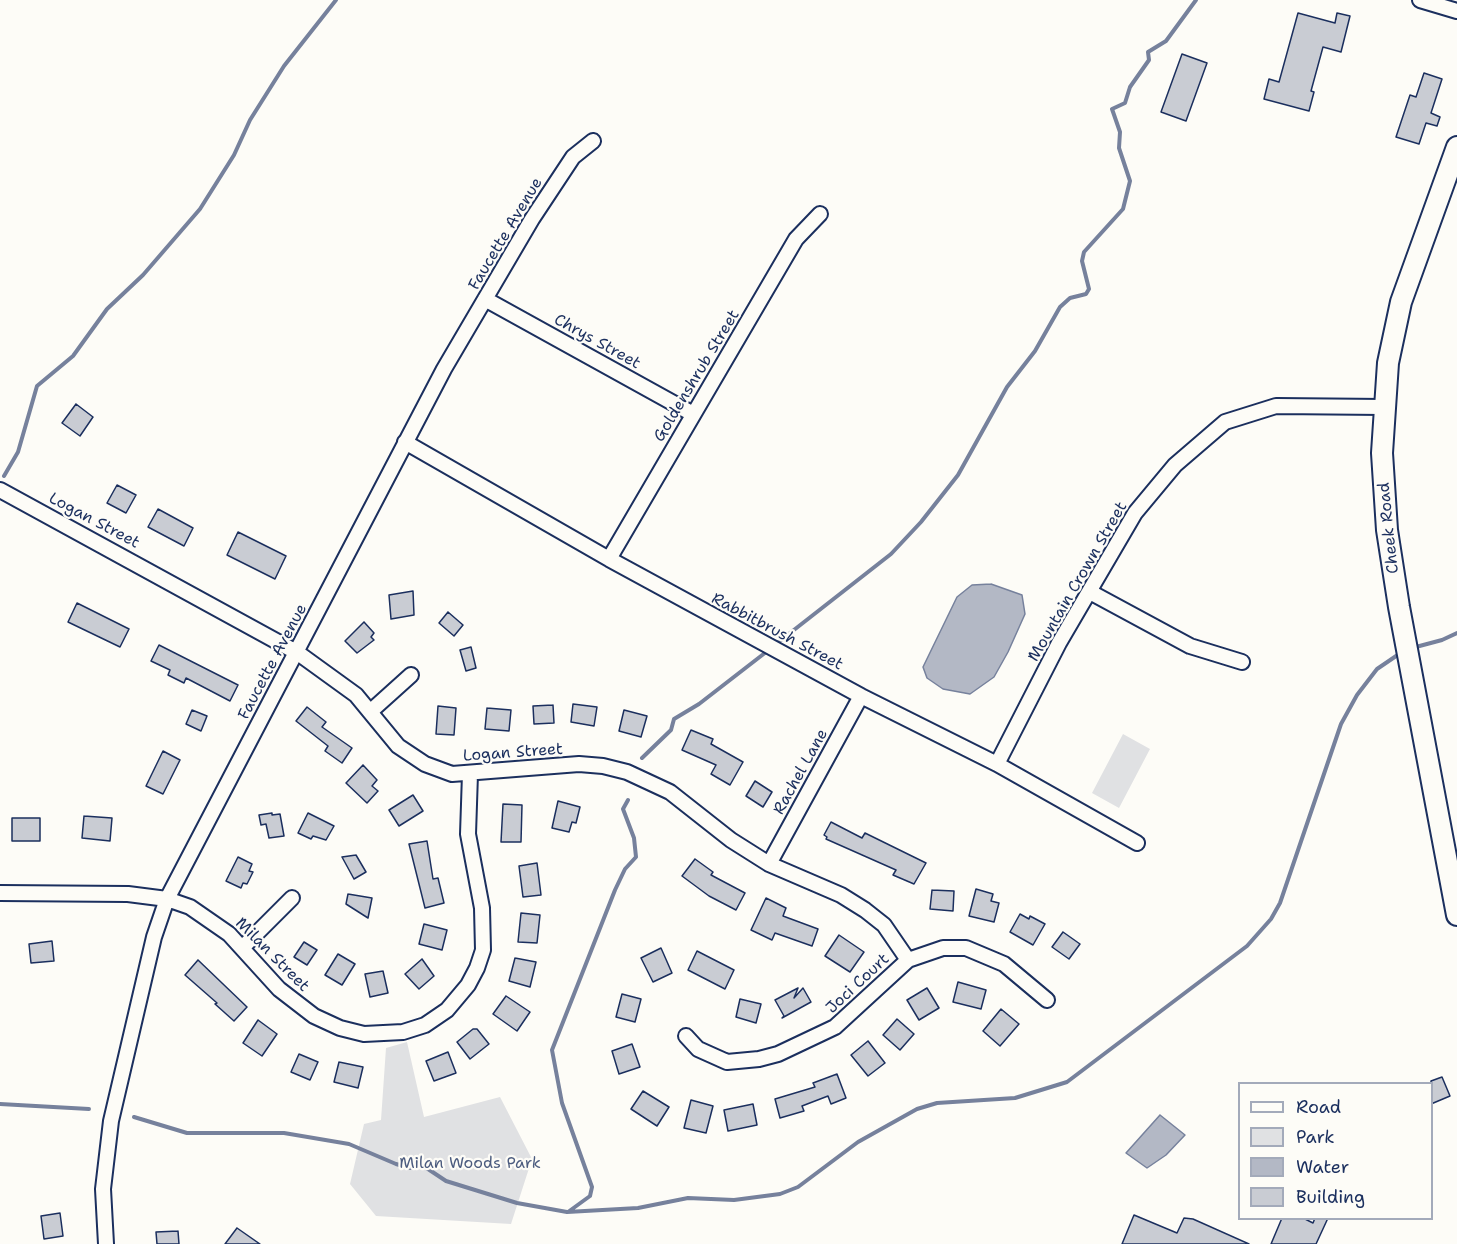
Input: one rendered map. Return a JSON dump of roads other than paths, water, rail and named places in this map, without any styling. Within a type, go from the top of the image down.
[{"type":"street","points":[[1420,0],[1457,11]]},
{"type":"street","name":"Faucette Avenue","points":[[106,1244],[103,1189],[111,1121],[154,937],[167,899],[298,653],[405,442],[485,299],[532,219],[573,157],[593,141]]},
{"type":"street","name":"Cheek Road","points":[[1457,147],[1401,302],[1388,363],[1384,406],[1383,465],[1387,530],[1425,752],[1457,915]]},
{"type":"street","name":"Goldenshrub Street","points":[[609,559],[796,239],[819,214]]},
{"type":"street","name":"Chrys Street","points":[[485,299],[693,414]]},
{"type":"street","name":"Mountain Crown Street","points":[[997,764],[1059,643],[1135,513],[1175,465],[1225,422],[1276,406],[1384,406]]},
{"type":"street","name":"Rabbitbrush Street","points":[[405,442],[609,559],[861,696],[997,764],[1137,843]]},
{"type":"street","name":"Logan Street","points":[[0,490],[298,653],[334,677],[371,711],[398,746],[412,757],[438,770],[470,774],[579,764],[603,766],[627,772],[670,792],[730,840],[769,864],[841,895],[865,910],[884,925],[908,960]]},
{"type":"street","points":[[1090,592],[1190,646],[1242,662]]},
{"type":"street","points":[[371,711],[411,675]]},
{"type":"street","name":"Rachel Lane","points":[[769,864],[861,696]]},
{"type":"street","name":"Milan Street","points":[[0,893],[101,893],[167,899],[204,914],[243,947],[263,973],[290,999],[314,1016],[340,1028],[364,1034],[391,1035],[424,1024],[447,1010],[459,997],[477,968],[484,942],[482,908],[468,834],[470,774]]},
{"type":"street","points":[[243,947],[292,898]]},
{"type":"street","name":"Joci Court","points":[[686,1036],[698,1049],[727,1062],[759,1059],[778,1054],[835,1027],[908,960],[943,948],[966,948],[1004,964],[1047,1000]]},
{"type":"water","points":[[991,584],[1022,595],[1025,614],[1008,652],[994,677],[970,694],[943,689],[927,678],[923,667],[957,597],[972,585]]},
{"type":"water","points":[[1160,1115],[1185,1135],[1166,1155],[1147,1168],[1126,1153]]},
{"type":"waterway","points":[[4,476],[18,452],[37,386],[73,356],[107,309],[143,275],[200,209],[234,155],[250,120],[284,66],[336,0]]},
{"type":"waterway","points":[[776,644],[891,554],[921,522],[958,475],[1007,387],[1035,351],[1060,307],[1070,298],[1086,294],[1089,289],[1082,261],[1084,252],[1123,209],[1130,181],[1119,148],[1120,132],[1112,109],[1125,103],[1130,87],[1149,60],[1148,52],[1166,41],[1196,0]]},
{"type":"waterway","points":[[1412,648],[1442,640],[1457,633]]},
{"type":"waterway","points":[[642,758],[671,730],[674,719],[699,704],[770,649]]},
{"type":"waterway","points":[[134,1117],[187,1133],[284,1133],[349,1144],[396,1164],[410,1168],[422,1165],[446,1181],[517,1203],[567,1212],[638,1208],[688,1198],[734,1200],[780,1194],[798,1187],[858,1142],[917,1109],[937,1103],[1015,1098],[1067,1082],[1247,946],[1271,919],[1280,903],[1341,724],[1357,695],[1377,669],[1402,652]]},
{"type":"waterway","points":[[568,1212],[590,1196],[592,1187],[562,1103],[552,1050],[615,890],[625,869],[636,857],[634,838],[623,809],[628,800]]},
{"type":"waterway","points":[[0,1104],[89,1109]]},
{"type":"park label","name":"Milan Woods Park","points":[[470,1164]]}]
